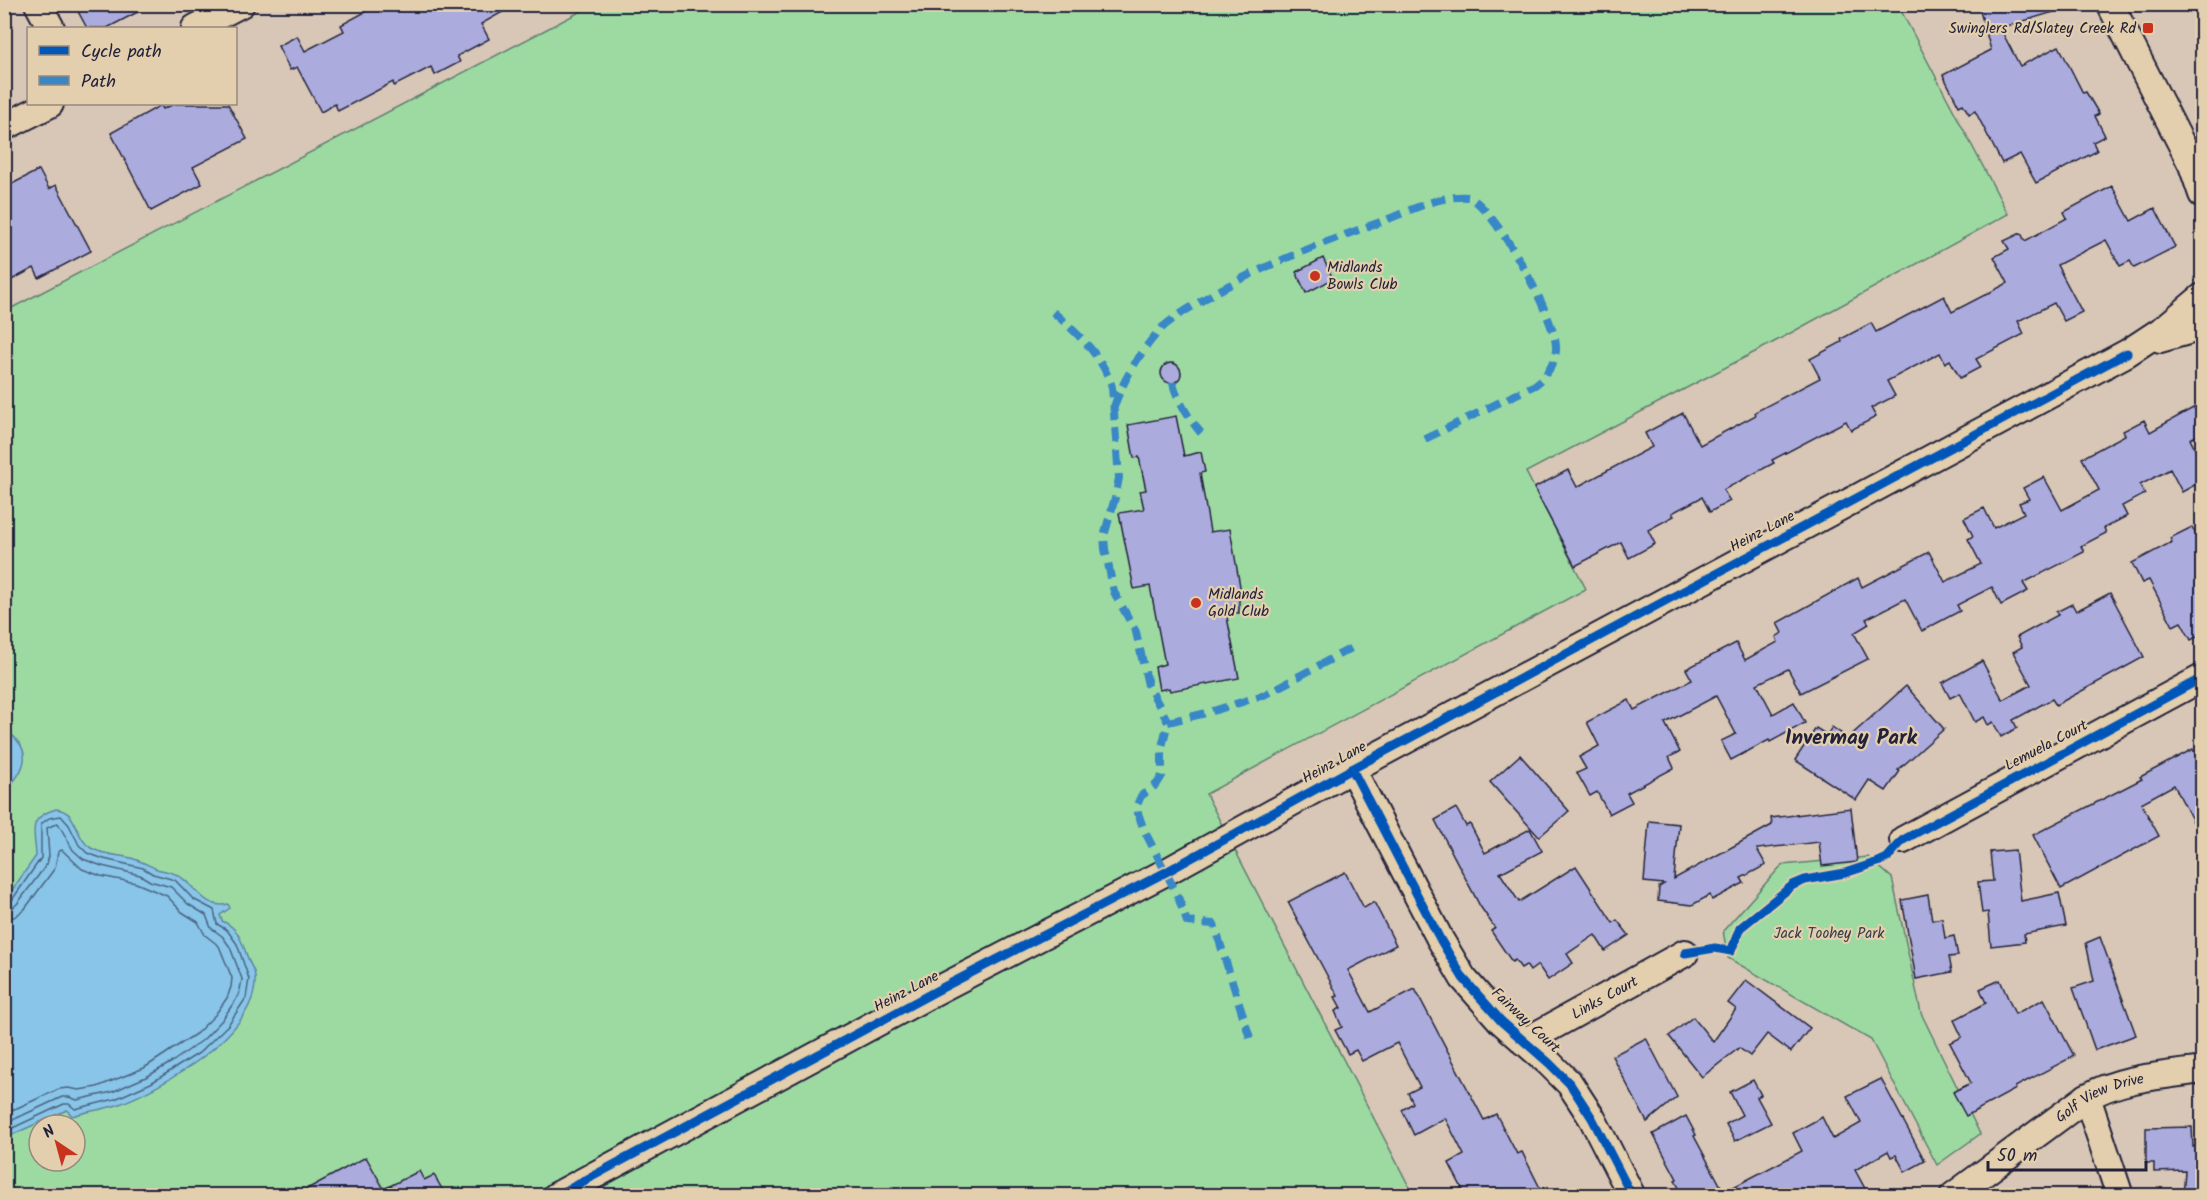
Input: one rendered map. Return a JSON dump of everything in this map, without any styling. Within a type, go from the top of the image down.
[{"type":"street","points":[[39,4],[50,27]]},
{"type":"street","points":[[197,27],[241,4]]},
{"type":"street","points":[[2110,4],[2197,171],[2202,194]]},
{"type":"street","points":[[4,127],[48,105]]},
{"type":"street","name":"Heinz Lane","points":[[556,1196],[936,991],[1156,877],[1352,769],[2127,353],[2165,328],[2202,297]]},
{"type":"street","name":"Heinz Lane","points":[[2127,353],[2202,327]]},
{"type":"street","name":"Lemuela Court","points":[[1903,840],[2202,678]]},
{"type":"street","name":"Fairway Court","points":[[1352,769],[1449,956],[1463,978],[1489,1008],[1524,1042],[1550,1063],[1577,1094],[1592,1118],[1632,1196]]},
{"type":"street","name":"Links Court","points":[[1524,1042],[1685,953]]},
{"type":"street","name":"Golf View Drive","points":[[1953,1196],[2086,1097],[2126,1082],[2202,1070]]},
{"type":"street","points":[[2086,1097],[2120,1196]]},
{"type":"green space","points":[[593,5],[1898,5],[2008,214],[1776,341],[1526,472],[1586,589],[1206,794],[1414,1196],[5,1195],[4,312]]},
{"type":"green space","name":"Jack Toohey Park","points":[[1868,857],[1892,878],[1921,1013],[1980,1134],[1937,1165],[1871,1040],[1728,958],[1723,931],[1782,865]]},
{"type":"water","points":[[5,730],[20,744],[24,752],[24,759],[18,775],[5,791]]},
{"type":"water","points":[[56,809],[69,815],[86,844],[91,848],[131,858],[179,876],[213,904],[228,904],[230,908],[220,915],[222,921],[237,932],[255,977],[252,998],[241,1018],[225,1038],[181,1072],[136,1097],[111,1107],[83,1113],[70,1113],[67,1110],[60,1113],[27,1113],[27,1128],[5,1138],[5,900],[36,856],[34,826],[36,821]]},
{"type":"building","points":[[74,4],[153,4],[109,27],[86,27]]},
{"type":"building","points":[[366,4],[517,4],[481,24],[489,39],[457,56],[460,62],[435,75],[431,67],[394,86],[393,82],[338,111],[335,104],[321,112],[297,67],[290,70],[278,46],[297,36],[305,51],[344,31],[341,25],[369,10]]},
{"type":"building","points":[[1978,4],[2064,4],[2064,9],[2000,28],[2020,66],[2059,46],[2083,93],[2086,92],[2099,114],[2095,116],[2105,136],[2093,142],[2097,151],[2036,183],[2020,154],[2002,163],[1975,111],[1969,114],[1963,104],[1959,106],[1943,75],[1991,50]]},
{"type":"building","points":[[161,105],[163,109],[172,105],[229,105],[247,139],[193,167],[202,184],[151,211],[111,133]]},
{"type":"building","points":[[39,170],[49,189],[56,185],[91,251],[39,278],[34,268],[4,284],[4,188]]},
{"type":"building","points":[[2112,186],[2131,221],[2155,208],[2175,247],[2134,268],[2130,261],[2120,266],[2106,240],[2057,265],[2082,312],[2064,321],[2054,303],[2018,321],[2024,334],[1976,359],[1981,367],[1960,378],[1950,360],[1945,363],[1940,353],[1887,381],[1895,396],[1871,408],[1876,417],[1851,430],[1846,421],[1772,460],[1774,463],[1723,490],[1730,501],[1710,512],[1702,497],[1672,513],[1674,516],[1648,530],[1655,544],[1629,558],[1621,542],[1575,566],[1534,488],[1568,470],[1577,487],[1652,447],[1645,433],[1683,413],[1700,445],[1756,415],[1755,412],[1820,378],[1810,359],[1871,323],[1876,332],[1944,296],[1952,312],[2008,283],[1994,257],[2009,249],[2004,241],[2021,233],[2025,241],[2067,218],[2064,212]]},
{"type":"building","name":"Midlands Bowls Club","points":[[1323,258],[1333,279],[1306,293],[1296,272]]},
{"type":"building","points":[[1171,363],[1178,366],[1181,373],[1178,380],[1171,383],[1164,380],[1161,373],[1164,366]]},
{"type":"building","points":[[2202,403],[2202,433],[2190,439],[2202,463],[2202,481],[2182,492],[2170,469],[2140,485],[2145,494],[2122,506],[2127,516],[2104,528],[2106,533],[2081,546],[2084,552],[2023,583],[2028,591],[2001,605],[1992,587],[1957,605],[1960,611],[1922,631],[1905,599],[1866,619],[1869,624],[1854,633],[1868,659],[1801,693],[1788,669],[1757,684],[1773,714],[1794,702],[1805,723],[1770,742],[1769,740],[1731,760],[1721,741],[1736,734],[1716,696],[1665,723],[1680,752],[1669,757],[1674,768],[1627,793],[1632,802],[1609,814],[1597,792],[1590,796],[1577,773],[1586,769],[1579,757],[1599,746],[1587,722],[1629,700],[1634,710],[1692,680],[1686,669],[1736,643],[1745,660],[1778,642],[1776,637],[1782,633],[1777,623],[1858,578],[1862,587],[1929,552],[1945,582],[1981,564],[1968,539],[1973,536],[1964,518],[1984,508],[1994,528],[2024,513],[2019,503],[2029,499],[2023,488],[2044,477],[2062,510],[2099,490],[2082,458],[2125,435],[2123,431],[2144,420],[2150,432]]},
{"type":"building","name":"Midlands Gold Club","points":[[1176,416],[1184,456],[1201,452],[1205,472],[1200,473],[1210,532],[1230,529],[1241,592],[1239,593],[1239,613],[1226,612],[1239,678],[1170,691],[1169,688],[1159,690],[1155,667],[1165,664],[1150,586],[1134,589],[1119,513],[1144,509],[1140,491],[1146,490],[1139,457],[1134,458],[1128,425]]},
{"type":"building","points":[[2192,527],[2202,546],[2202,634],[2191,640],[2181,622],[2173,626],[2149,580],[2142,583],[2132,563],[2172,542],[2170,538]]},
{"type":"building","points":[[2110,593],[2144,657],[2056,705],[2052,699],[2013,720],[2017,728],[2001,737],[1993,722],[1988,725],[1984,717],[1975,722],[1960,693],[1950,698],[1942,683],[1982,661],[2003,700],[2031,685],[2013,652],[2022,647],[2017,637],[2058,615],[2056,612],[2072,604],[2076,611]]},
{"type":"building","points":[[1906,686],[1944,729],[1898,770],[1900,771],[1886,791],[1869,780],[1856,800],[1795,760],[1816,728],[1827,735],[1832,727],[1848,738]]},
{"type":"building","points":[[2193,749],[2202,768],[2202,839],[2174,785],[2141,803],[2159,836],[2061,889],[2033,835],[2142,779],[2140,777]]},
{"type":"building","points":[[1520,755],[1569,811],[1539,837],[1490,782]]},
{"type":"building","points":[[1456,808],[1466,826],[1470,824],[1485,853],[1530,829],[1542,851],[1500,873],[1519,902],[1576,866],[1613,923],[1617,920],[1629,935],[1605,951],[1595,935],[1567,954],[1573,963],[1548,980],[1538,965],[1530,971],[1526,965],[1521,968],[1515,960],[1512,962],[1491,931],[1495,928],[1480,906],[1435,820]]},
{"type":"building","points":[[1851,808],[1857,862],[1822,866],[1819,842],[1757,849],[1766,865],[1741,878],[1744,883],[1712,900],[1710,895],[1692,905],[1658,901],[1659,887],[1664,884],[1644,882],[1649,821],[1679,824],[1674,879],[1772,825],[1771,818]]},
{"type":"building","points":[[2015,850],[2021,901],[2059,893],[2066,926],[2024,934],[2025,942],[1991,946],[1988,912],[1982,913],[1978,882],[1993,881],[1990,852]]},
{"type":"building","points":[[1345,872],[1364,908],[1374,902],[1396,945],[1348,970],[1370,1012],[1415,989],[1484,1120],[1496,1114],[1517,1154],[1522,1152],[1544,1196],[1466,1196],[1449,1163],[1464,1155],[1445,1118],[1414,1135],[1402,1110],[1413,1103],[1408,1093],[1420,1087],[1397,1043],[1362,1061],[1356,1050],[1348,1054],[1335,1030],[1342,1027],[1335,1011],[1341,1008],[1335,997],[1338,996],[1288,902]]},
{"type":"building","points":[[1928,895],[1932,920],[1942,918],[1945,938],[1954,936],[1958,956],[1949,957],[1952,972],[1916,979],[1902,900]]},
{"type":"building","points":[[2100,937],[2136,1035],[2095,1050],[2073,988],[2094,981],[2086,943]]},
{"type":"building","points":[[1746,980],[1810,1028],[1791,1052],[1767,1034],[1750,1056],[1739,1048],[1702,1077],[1669,1036],[1693,1017],[1713,1042],[1736,1009],[1728,1003]]},
{"type":"building","points":[[2000,980],[2015,1014],[2044,999],[2074,1056],[1966,1116],[1953,1092],[1971,1083],[1950,1043],[1962,1037],[1954,1020],[1986,1003],[1980,989]]},
{"type":"building","points":[[1646,1038],[1677,1097],[1647,1122],[1612,1056]]},
{"type":"building","points":[[1881,1079],[1925,1161],[1905,1172],[1896,1155],[1891,1157],[1888,1151],[1855,1170],[1869,1196],[1849,1196],[1845,1189],[1833,1196],[1683,1196],[1675,1180],[1677,1179],[1653,1134],[1686,1116],[1724,1192],[1802,1151],[1793,1133],[1822,1117],[1833,1139],[1861,1123],[1847,1096]]},
{"type":"building","points":[[1753,1080],[1761,1095],[1757,1097],[1771,1123],[1735,1141],[1726,1124],[1742,1115],[1730,1092]]},
{"type":"building","points":[[2192,1127],[2193,1147],[2202,1143],[2202,1196],[2183,1196],[2185,1171],[2154,1172],[2154,1163],[2146,1163],[2146,1128]]},
{"type":"building","points":[[366,1157],[384,1189],[419,1171],[424,1180],[434,1175],[446,1196],[294,1196]]},
{"type":"marked path","points":[[1114,407],[1128,375],[1157,334],[1174,318],[1206,298],[1271,265],[1317,246],[1437,200],[1469,197],[1494,221],[1522,265],[1553,331],[1556,352],[1550,368],[1535,385],[1425,439]]},
{"type":"marked path","points":[[1053,312],[1096,355],[1112,387],[1119,478],[1104,536],[1105,549],[1114,592],[1136,632],[1148,685],[1168,722]]},
{"type":"marked path","points":[[1173,382],[1188,416],[1201,433]]},
{"type":"marked path","points":[[1250,1038],[1214,924],[1187,922],[1177,894],[1144,830],[1137,805],[1141,796],[1157,784],[1162,776],[1162,747],[1168,722],[1264,695],[1357,645]]},
{"type":"cycle path","points":[[556,1196],[936,991],[1166,872],[1352,769],[2127,353]]},
{"type":"cycle path","points":[[1685,953],[1715,948],[1731,951],[1740,928],[1793,885],[1805,880],[1845,873],[1887,858],[1903,840],[2202,678]]},
{"type":"cycle path","points":[[1352,769],[1440,939],[1463,978],[1501,1021],[1570,1084],[1592,1118],[1632,1196]]},
{"type":"place","name":"Swinglers Rd/Slatey Creek Rd","points":[[2148,28]]},
{"type":"place","name":"Midlands Bowls Club","points":[[1315,276]]},
{"type":"place","name":"Midlands Gold Club","points":[[1196,603]]},
{"type":"district","name":"Invermay Park","points":[[1851,737]]}]
